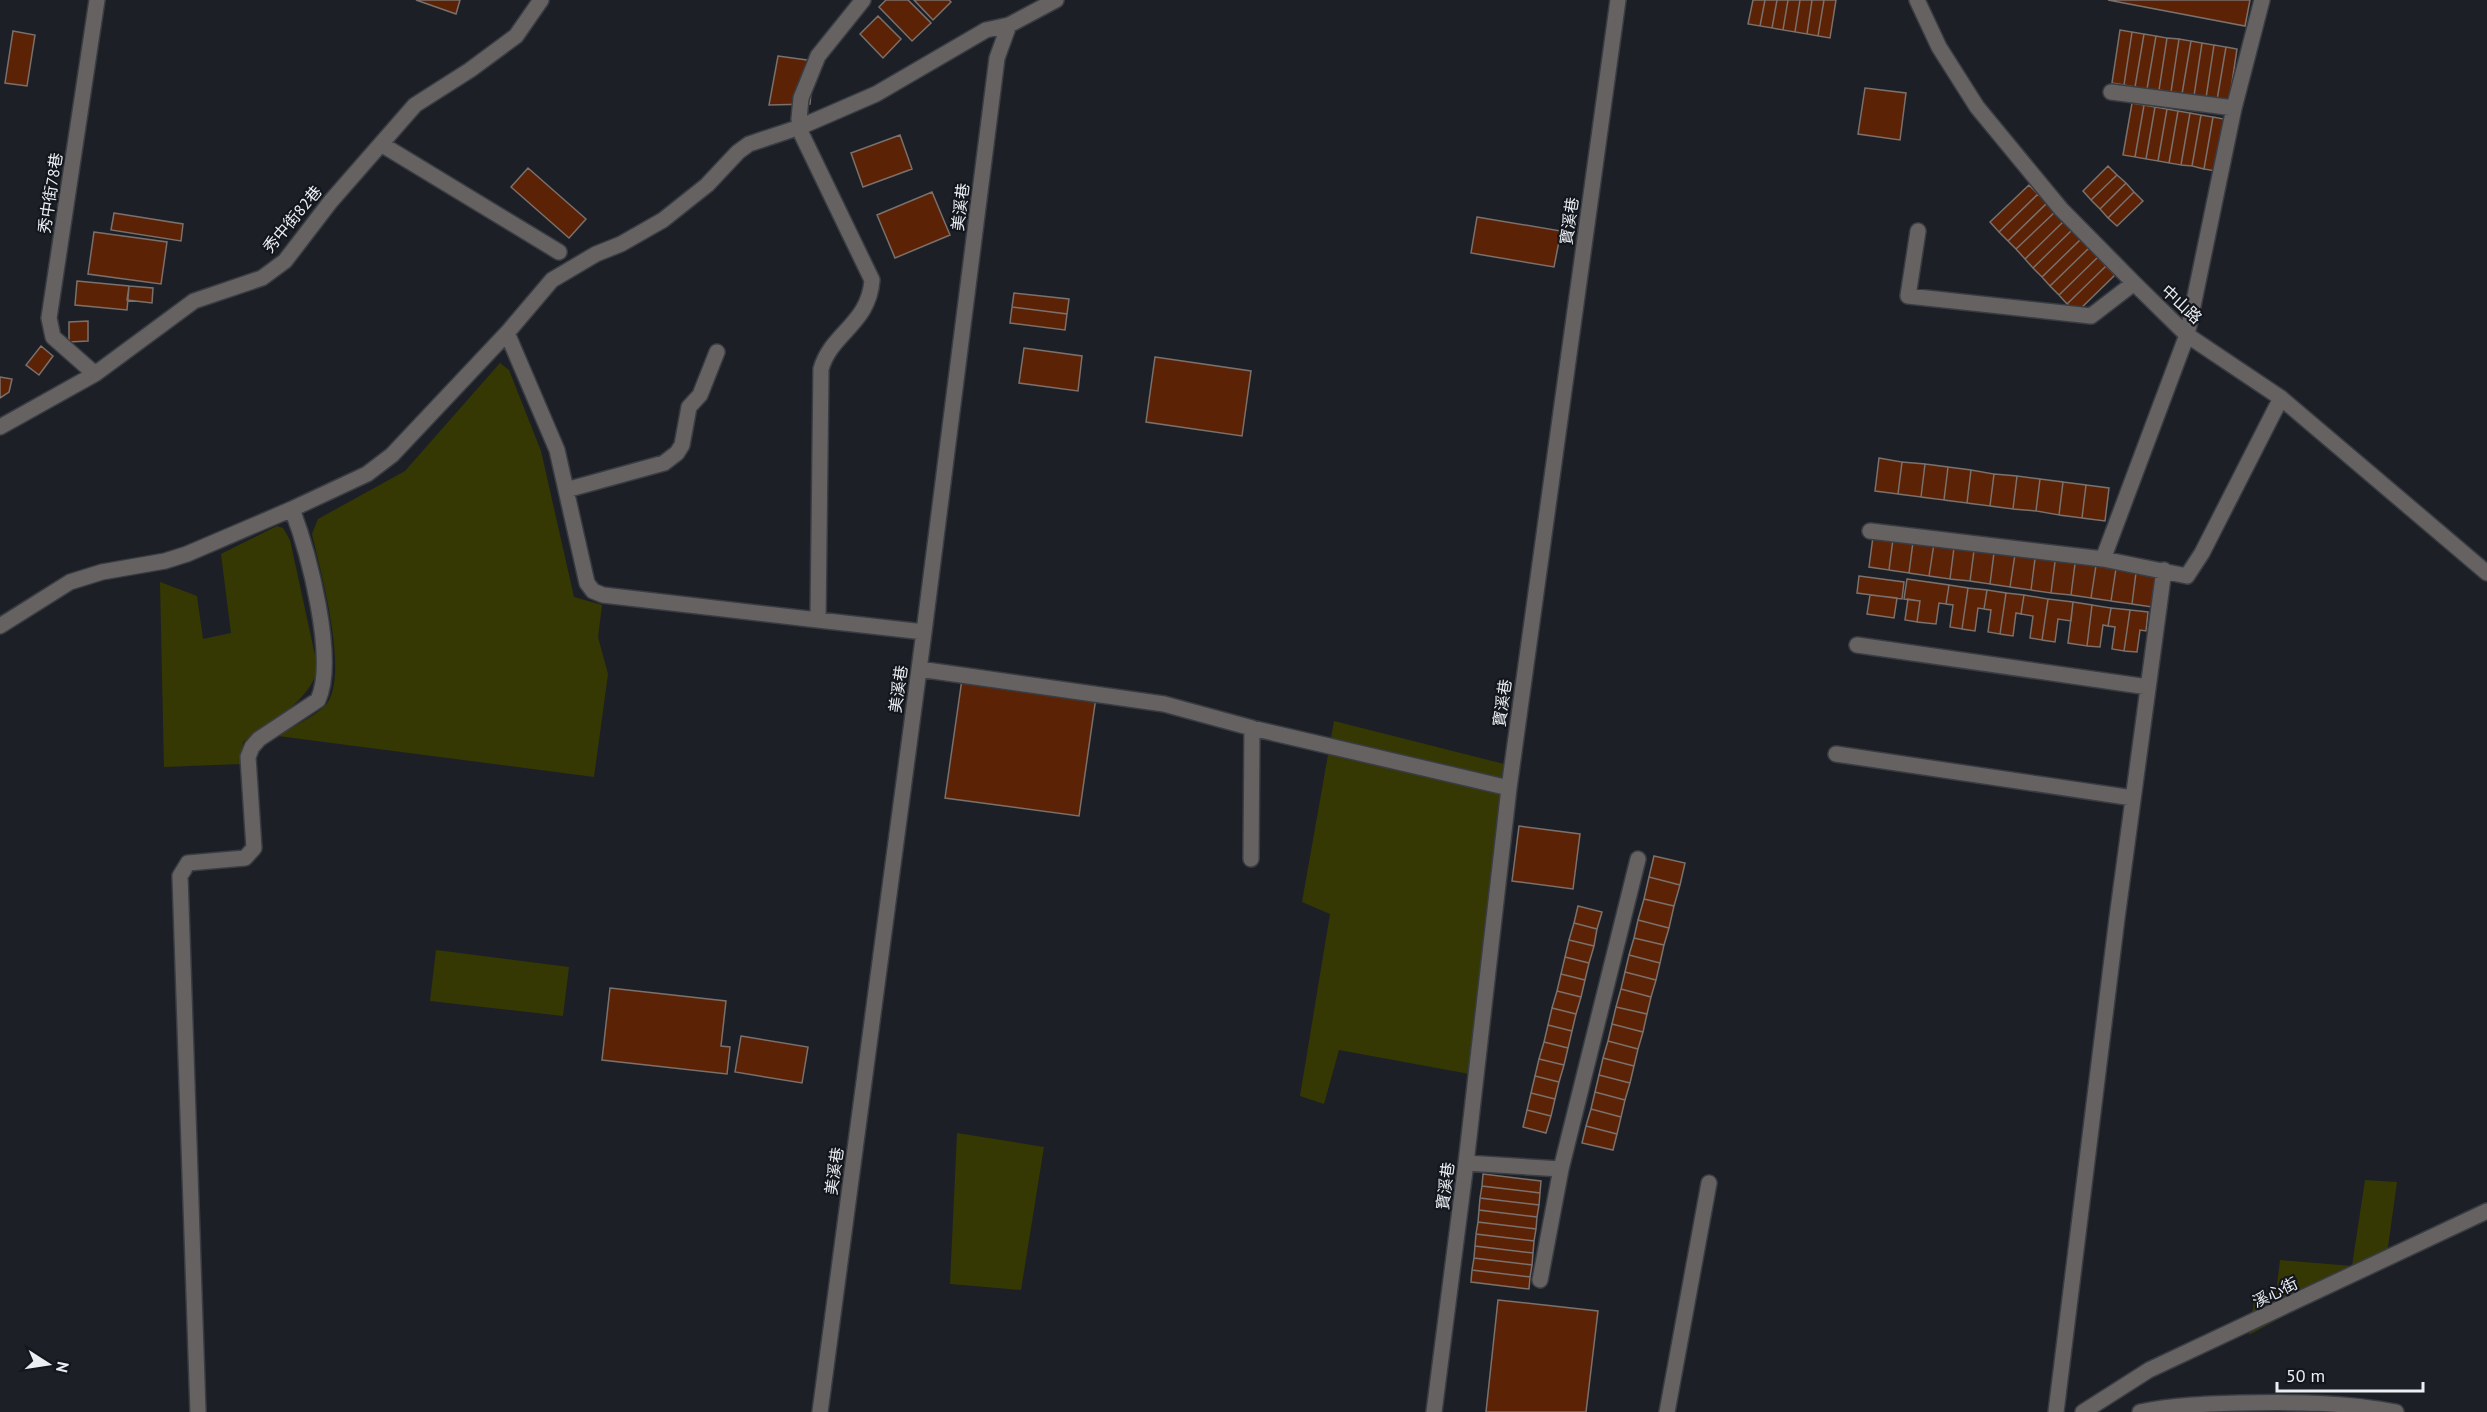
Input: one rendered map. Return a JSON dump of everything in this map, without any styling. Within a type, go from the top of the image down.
[{"type":"street","name":"秀中街78巷","points":[[94,374],[53,337],[49,318],[97,0]]},
{"type":"street","name":"秀中街82巷","points":[[0,427],[94,374],[194,301],[262,278],[285,261],[331,201],[415,105],[470,70],[516,36],[541,0]]},
{"type":"street","points":[[818,620],[820,369],[826,354],[863,311],[868,301],[872,280],[800,127],[801,98],[818,56],[863,0]]},
{"type":"street","points":[[0,626],[70,582],[102,572],[165,561],[292,509],[367,474],[385,462],[507,333],[552,280],[663,220],[707,185],[738,152],[749,144],[800,127],[876,94],[986,30],[1009,25],[1056,0]]},
{"type":"street","name":"寶溪巷","points":[[1434,1412],[1466,1163],[1509,788],[1618,0]]},
{"type":"street","name":"中山路","points":[[1917,0],[1939,47],[1977,107],[2061,209],[2134,283],[2187,335],[2281,398],[2487,573]]},
{"type":"street","points":[[2103,560],[2187,335],[2234,108],[2262,0]]},
{"type":"street","name":"美溪巷","points":[[820,1412],[924,632],[997,58],[1009,25]]},
{"type":"street","points":[[2111,92],[2234,108]]},
{"type":"street","points":[[381,144],[559,252]]},
{"type":"street","points":[[1918,231],[1908,296],[2091,316],[2134,283]]},
{"type":"street","points":[[507,333],[557,450],[587,583],[598,594],[924,632]]},
{"type":"street","points":[[566,490],[664,463],[671,458],[682,445],[689,407],[700,395],[717,352]]},
{"type":"street","points":[[1870,531],[2103,560],[2187,576],[2202,553],[2281,398]]},
{"type":"street","points":[[198,1412],[180,876],[188,863],[245,858],[254,848],[249,757],[252,747],[259,739],[318,700],[323,690],[326,670],[316,594],[306,544],[292,509]]},
{"type":"street","points":[[2056,1412],[2164,570]]},
{"type":"street","points":[[1857,645],[2148,687]]},
{"type":"street","points":[[919,669],[1164,704],[1252,728],[1509,788]]},
{"type":"street","points":[[1251,859],[1252,728]]},
{"type":"street","points":[[1836,753],[2133,798]]},
{"type":"street","points":[[1540,1280],[1562,1169],[1638,859]]},
{"type":"street","points":[[1466,1163],[1562,1169]]},
{"type":"street","points":[[1667,1412],[1710,1183]]},
{"type":"street","name":"溪心街","points":[[2083,1412],[2149,1370],[2487,1211]]},
{"type":"street","points":[[2140,1412],[2180,1405],[2297,1402],[2333,1403],[2396,1412]]},
{"type":"shaded area","points":[[500,363],[509,370],[541,451],[574,597],[602,605],[598,637],[608,674],[594,777],[278,736],[325,706],[332,692],[335,672],[331,623],[312,534],[318,519],[405,471]]},
{"type":"shaded area","points":[[277,526],[283,528],[290,540],[318,669],[313,681],[306,692],[287,711],[243,742],[241,764],[164,767],[160,582],[197,596],[203,639],[231,633],[221,554]]},
{"type":"shaded area","points":[[1334,721],[1512,766],[1475,1075],[1339,1050],[1324,1104],[1300,1096],[1330,914],[1302,902]]},
{"type":"shaded area","points":[[436,950],[569,967],[563,1016],[430,1001]]},
{"type":"shaded area","points":[[957,1133],[1044,1147],[1021,1290],[950,1284]]},
{"type":"shaded area","points":[[2365,1180],[2397,1182],[2386,1261],[2249,1335],[2254,1302],[2275,1302],[2280,1260],[2352,1266]]},
{"type":"building","points":[[416,0],[460,0],[456,14]]},
{"type":"building","points":[[886,0],[908,0],[931,23],[912,41],[879,7]]},
{"type":"building","points":[[914,0],[949,0],[951,2],[933,20]]},
{"type":"building","points":[[1753,0],[1765,0],[1760,26],[1748,24]]},
{"type":"building","points":[[1765,0],[1777,0],[1772,28],[1760,26]]},
{"type":"building","points":[[1777,0],[1788,0],[1783,30],[1772,28]]},
{"type":"building","points":[[1788,0],[1800,0],[1795,32],[1783,30]]},
{"type":"building","points":[[1800,0],[1812,0],[1807,34],[1795,32]]},
{"type":"building","points":[[1812,0],[1824,0],[1818,36],[1807,34]]},
{"type":"building","points":[[1824,0],[1836,0],[1830,38],[1818,36]]},
{"type":"building","points":[[2108,0],[2250,0],[2245,26]]},
{"type":"building","points":[[878,16],[901,39],[883,58],[860,34]]},
{"type":"building","points":[[2120,30],[2132,32],[2124,85],[2112,83]]},
{"type":"building","points":[[13,31],[35,35],[27,86],[5,83]]},
{"type":"building","points":[[2132,32],[2144,34],[2135,87],[2124,85]]},
{"type":"building","points":[[2144,34],[2156,36],[2147,89],[2135,87]]},
{"type":"building","points":[[2156,36],[2167,38],[2159,90],[2147,89]]},
{"type":"building","points":[[2167,38],[2179,39],[2171,92],[2159,90]]},
{"type":"building","points":[[2179,39],[2191,41],[2182,94],[2171,92]]},
{"type":"building","points":[[2191,41],[2202,43],[2194,96],[2182,94]]},
{"type":"building","points":[[2202,43],[2214,45],[2206,98],[2194,96]]},
{"type":"building","points":[[2214,45],[2226,47],[2217,100],[2206,98]]},
{"type":"building","points":[[2226,47],[2237,49],[2229,102],[2217,100]]},
{"type":"building","points":[[778,56],[814,61],[810,104],[769,105]]},
{"type":"building","points":[[1865,88],[1906,93],[1900,140],[1858,134]]},
{"type":"building","points":[[2132,103],[2144,105],[2135,157],[2123,155]]},
{"type":"building","points":[[2144,105],[2155,107],[2146,159],[2135,157]]},
{"type":"building","points":[[2155,107],[2167,109],[2158,161],[2146,159]]},
{"type":"building","points":[[2167,109],[2178,111],[2169,163],[2158,161]]},
{"type":"building","points":[[2178,111],[2190,113],[2181,165],[2169,163]]},
{"type":"building","points":[[2190,113],[2201,115],[2192,166],[2181,165]]},
{"type":"building","points":[[2201,115],[2213,117],[2204,169],[2192,166]]},
{"type":"building","points":[[2213,117],[2224,119],[2215,171],[2204,169]]},
{"type":"building","points":[[900,135],[912,169],[863,187],[851,153]]},
{"type":"building","points":[[2108,166],[2117,175],[2091,200],[2083,191]]},
{"type":"building","points":[[528,168],[586,219],[569,238],[511,187]]},
{"type":"building","points":[[2117,175],[2126,183],[2100,209],[2091,200]]},
{"type":"building","points":[[2126,183],[2134,192],[2108,218],[2100,209]]},
{"type":"building","points":[[2029,185],[2038,194],[1999,232],[1990,222]]},
{"type":"building","points":[[932,192],[950,235],[895,258],[877,215]]},
{"type":"building","points":[[2134,192],[2143,201],[2117,226],[2108,218]]},
{"type":"building","points":[[2038,194],[2047,203],[2008,241],[1999,232]]},
{"type":"building","points":[[2047,203],[2055,212],[2016,249],[2008,241]]},
{"type":"building","points":[[2055,212],[2064,221],[2025,259],[2016,249]]},
{"type":"building","points":[[114,213],[183,224],[181,241],[111,230]]},
{"type":"building","points":[[1477,217],[1561,231],[1554,267],[1471,253]]},
{"type":"building","points":[[2064,221],[2072,230],[2033,268],[2025,259]]},
{"type":"building","points":[[2072,230],[2081,239],[2042,277],[2033,268]]},
{"type":"building","points":[[94,232],[167,242],[161,284],[88,274]]},
{"type":"building","points":[[2081,239],[2089,248],[2050,286],[2042,277]]},
{"type":"building","points":[[2089,248],[2098,257],[2059,295],[2050,286]]},
{"type":"building","points":[[2098,257],[2106,266],[2067,304],[2059,295]]},
{"type":"building","points":[[2106,266],[2115,275],[2076,313],[2067,304]]},
{"type":"building","points":[[77,281],[129,286],[127,310],[75,305]]},
{"type":"building","points":[[129,286],[153,288],[152,303],[127,300]]},
{"type":"building","points":[[1014,293],[1069,299],[1067,314],[1012,307]]},
{"type":"building","points":[[1012,307],[1067,314],[1065,330],[1010,323]]},
{"type":"building","points":[[88,321],[88,341],[69,342],[69,322]]},
{"type":"building","points":[[41,346],[53,356],[39,375],[26,365]]},
{"type":"building","points":[[1024,348],[1082,356],[1078,391],[1019,383]]},
{"type":"building","points":[[1155,357],[1251,371],[1242,436],[1146,422]]},
{"type":"building","points":[[0,377],[12,379],[9,392],[0,398]]},
{"type":"building","points":[[1879,458],[1902,462],[1898,494],[1875,491]]},
{"type":"building","points":[[1902,462],[1925,464],[1921,497],[1898,494]]},
{"type":"building","points":[[1925,464],[1948,467],[1944,500],[1921,497]]},
{"type":"building","points":[[1948,467],[1971,470],[1967,503],[1944,500]]},
{"type":"building","points":[[1971,470],[1994,474],[1990,506],[1967,503]]},
{"type":"building","points":[[1994,474],[2017,476],[2013,509],[1990,506]]},
{"type":"building","points":[[2017,476],[2040,479],[2036,511],[2013,509]]},
{"type":"building","points":[[2040,479],[2063,482],[2059,515],[2036,511]]},
{"type":"building","points":[[2063,482],[2086,485],[2082,518],[2059,515]]},
{"type":"building","points":[[2086,485],[2109,488],[2105,521],[2082,518]]},
{"type":"building","points":[[1874,529],[1894,531],[1889,570],[1869,567]]},
{"type":"building","points":[[1894,531],[1914,534],[1909,573],[1889,570]]},
{"type":"building","points":[[1914,534],[1935,537],[1929,576],[1909,573]]},
{"type":"building","points":[[1935,537],[1955,540],[1950,579],[1929,576]]},
{"type":"building","points":[[1955,540],[1975,543],[1970,581],[1950,579]]},
{"type":"building","points":[[1975,543],[1995,545],[1990,584],[1970,581]]},
{"type":"building","points":[[1995,545],[2016,548],[2010,587],[1990,584]]},
{"type":"building","points":[[2016,548],[2036,551],[2031,590],[2010,587]]},
{"type":"building","points":[[2036,551],[2056,554],[2051,593],[2031,590]]},
{"type":"building","points":[[2056,554],[2076,556],[2071,595],[2051,593]]},
{"type":"building","points":[[2076,556],[2097,559],[2091,598],[2071,595]]},
{"type":"building","points":[[2097,559],[2117,562],[2111,601],[2091,598]]},
{"type":"building","points":[[2117,562],[2137,565],[2132,604],[2111,601]]},
{"type":"building","points":[[2137,565],[2157,568],[2152,607],[2132,604]]},
{"type":"building","points":[[1859,576],[1904,582],[1902,599],[1857,593]]},
{"type":"building","points":[[1907,579],[1949,585],[1946,604],[1939,603],[1936,624],[1917,622],[1920,601],[1904,599]]},
{"type":"building","points":[[1949,585],[1968,588],[1962,629],[1950,627],[1953,605],[1946,604]]},
{"type":"building","points":[[1968,588],[1987,590],[1984,609],[1978,608],[1975,631],[1962,629]]},
{"type":"building","points":[[1987,590],[2006,593],[2000,634],[1988,632],[1991,610],[1984,609]]},
{"type":"building","points":[[2006,593],[2024,595],[2021,614],[2016,613],[2013,636],[2000,634]]},
{"type":"building","points":[[1870,595],[1897,598],[1894,618],[1867,614]]},
{"type":"building","points":[[2024,595],[2048,599],[2042,640],[2030,638],[2033,616],[2021,614]]},
{"type":"building","points":[[1908,599],[1920,601],[1917,622],[1905,620]]},
{"type":"building","points":[[2048,599],[2073,602],[2071,621],[2058,619],[2055,642],[2042,640]]},
{"type":"building","points":[[2073,602],[2092,605],[2087,646],[2068,643]]},
{"type":"building","points":[[2092,605],[2111,608],[2108,626],[2103,625],[2100,647],[2087,646]]},
{"type":"building","points":[[2111,608],[2130,610],[2124,651],[2112,649],[2115,627],[2108,626]]},
{"type":"building","points":[[2130,610],[2148,612],[2146,631],[2140,630],[2137,652],[2124,651]]},
{"type":"building","points":[[963,672],[1097,690],[1079,816],[945,798]]},
{"type":"building","points":[[1519,826],[1580,834],[1573,889],[1512,881]]},
{"type":"building","points":[[1654,856],[1685,863],[1680,885],[1649,877]]},
{"type":"building","points":[[1649,877],[1680,885],[1674,906],[1644,899]]},
{"type":"building","points":[[1644,899],[1674,906],[1669,928],[1638,920]]},
{"type":"building","points":[[1578,906],[1602,912],[1597,929],[1574,923]]},
{"type":"building","points":[[1638,920],[1669,928],[1664,945],[1634,938]]},
{"type":"building","points":[[1574,923],[1597,929],[1594,946],[1569,940]]},
{"type":"building","points":[[1634,938],[1664,945],[1660,963],[1629,955]]},
{"type":"building","points":[[1569,940],[1594,946],[1589,963],[1565,957]]},
{"type":"building","points":[[1629,955],[1660,963],[1656,980],[1625,972]]},
{"type":"building","points":[[1565,957],[1589,963],[1585,980],[1561,974]]},
{"type":"building","points":[[1625,972],[1656,980],[1651,997],[1621,989]]},
{"type":"building","points":[[1561,974],[1585,980],[1581,997],[1557,991]]},
{"type":"building","points":[[610,988],[726,1001],[721,1046],[730,1047],[727,1074],[602,1060]]},
{"type":"building","points":[[1621,989],[1651,997],[1647,1014],[1616,1007]]},
{"type":"building","points":[[1557,991],[1581,997],[1576,1014],[1552,1008]]},
{"type":"building","points":[[1616,1007],[1647,1014],[1643,1032],[1612,1024]]},
{"type":"building","points":[[1552,1008],[1576,1014],[1572,1031],[1548,1025]]},
{"type":"building","points":[[1612,1024],[1643,1032],[1638,1049],[1608,1041]]},
{"type":"building","points":[[1548,1025],[1572,1031],[1568,1048],[1544,1042]]},
{"type":"building","points":[[741,1036],[808,1047],[802,1083],[735,1072]]},
{"type":"building","points":[[1608,1041],[1638,1049],[1634,1066],[1603,1058]]},
{"type":"building","points":[[1544,1042],[1568,1048],[1564,1065],[1539,1059]]},
{"type":"building","points":[[1603,1058],[1634,1066],[1630,1083],[1599,1075]]},
{"type":"building","points":[[1539,1059],[1564,1065],[1559,1082],[1535,1076]]},
{"type":"building","points":[[1599,1075],[1630,1083],[1625,1100],[1595,1092]]},
{"type":"building","points":[[1535,1076],[1559,1082],[1555,1099],[1531,1093]]},
{"type":"building","points":[[1595,1092],[1625,1100],[1621,1117],[1591,1109]]},
{"type":"building","points":[[1531,1093],[1555,1099],[1551,1116],[1527,1110]]},
{"type":"building","points":[[1591,1109],[1621,1117],[1617,1134],[1586,1126]]},
{"type":"building","points":[[1527,1110],[1551,1116],[1546,1133],[1523,1127]]},
{"type":"building","points":[[1586,1126],[1617,1134],[1613,1150],[1582,1143]]},
{"type":"building","points":[[1483,1174],[1541,1181],[1540,1193],[1482,1186]]},
{"type":"building","points":[[1482,1186],[1540,1193],[1539,1205],[1480,1198]]},
{"type":"building","points":[[1480,1198],[1539,1205],[1537,1217],[1479,1210]]},
{"type":"building","points":[[1479,1210],[1537,1217],[1536,1229],[1478,1222]]},
{"type":"building","points":[[1478,1222],[1536,1229],[1534,1241],[1476,1234]]},
{"type":"building","points":[[1476,1234],[1534,1241],[1533,1253],[1475,1246]]},
{"type":"building","points":[[1475,1246],[1533,1253],[1532,1265],[1474,1258]]},
{"type":"building","points":[[1474,1258],[1532,1265],[1530,1277],[1472,1270]]},
{"type":"building","points":[[1472,1270],[1530,1277],[1529,1289],[1471,1282]]},
{"type":"building","points":[[1498,1300],[1598,1311],[1586,1412],[1486,1412]]}]
